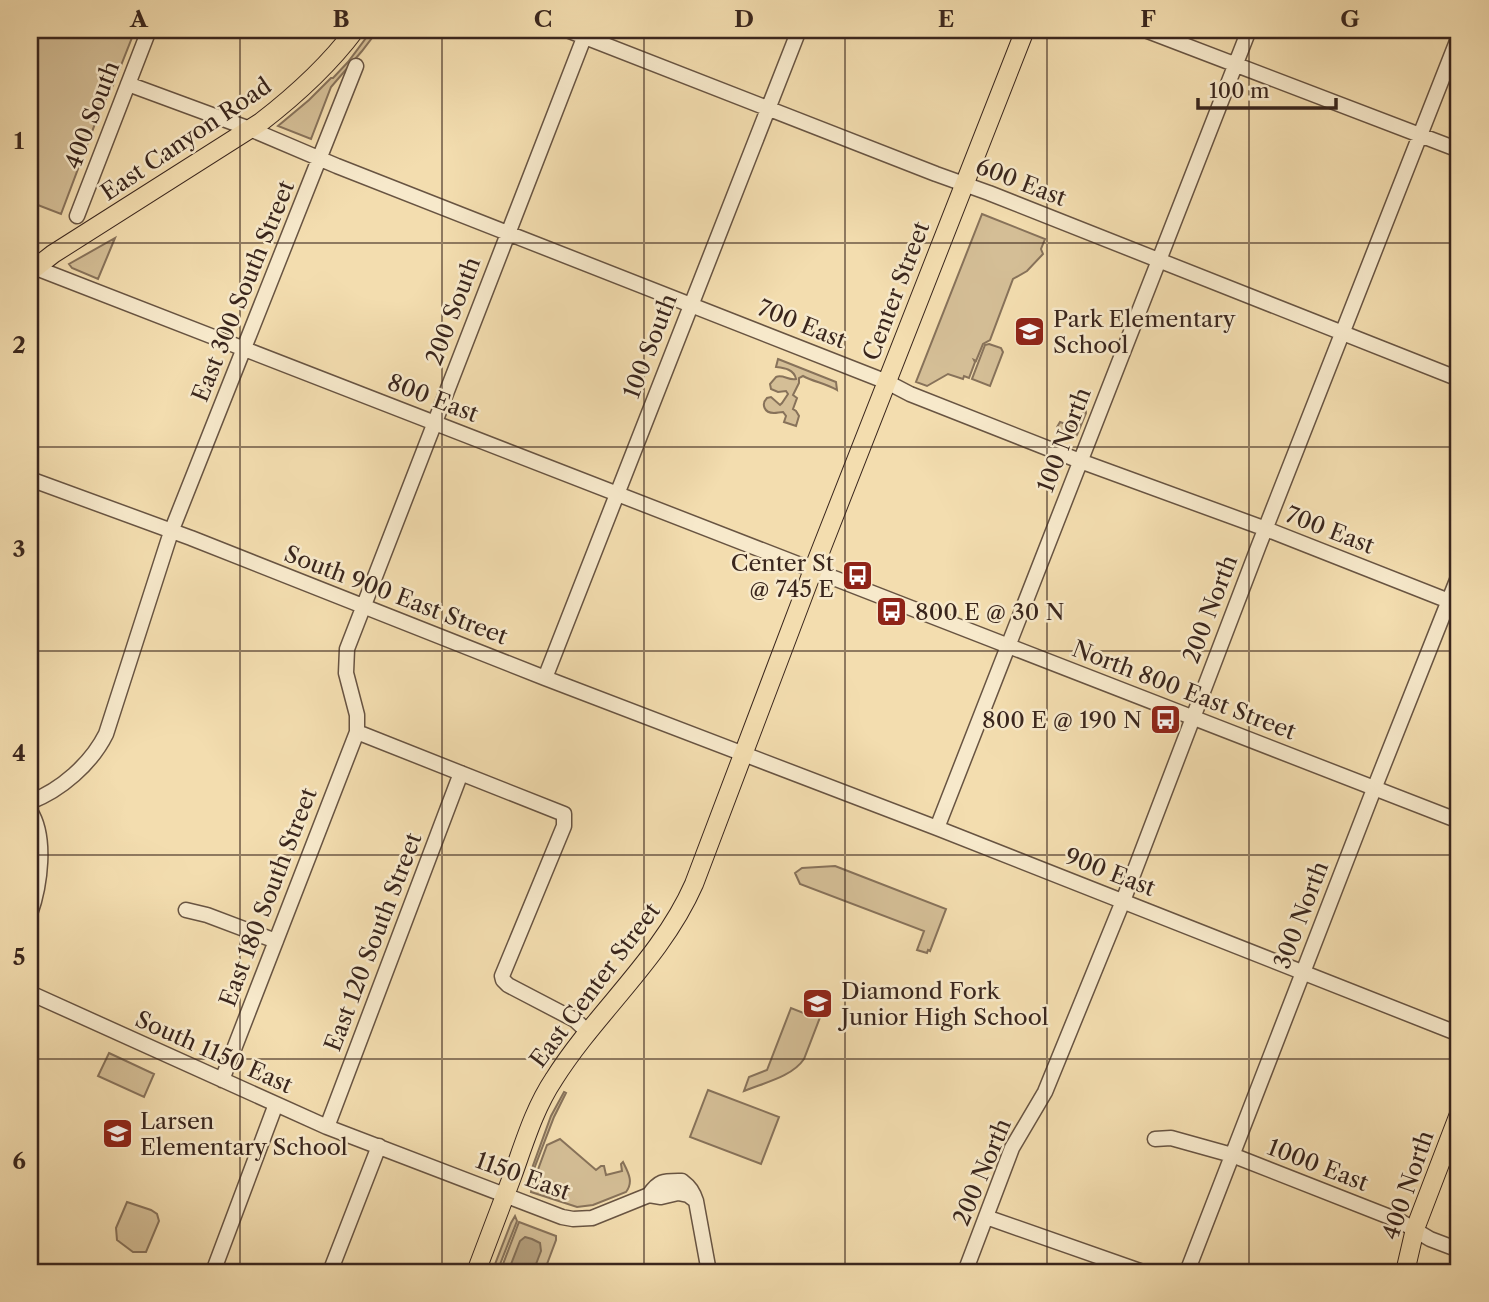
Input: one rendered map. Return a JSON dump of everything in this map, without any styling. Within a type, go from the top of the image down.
[{"type":"main road","name":"East Canyon Road","points":[[33,270],[250,129],[306,85],[355,30]]},
{"type":"main road","name":"Center Street","points":[[813,570],[1025,30]]},
{"type":"main road","name":"East Center Street","points":[[476,1272],[545,1093],[559,1071],[662,942],[686,904],[813,570]]},
{"type":"main road","name":"400 North","points":[[1405,1272],[1415,1229],[1459,1114]]},
{"type":"street","name":"400 South","points":[[77,216],[149,30]]},
{"type":"street","name":"600 East","points":[[567,30],[586,33],[769,108],[1459,379]]},
{"type":"street","name":"100 South","points":[[545,678],[799,30]]},
{"type":"street","points":[[1145,30],[1459,150]]},
{"type":"street","name":"100 North","points":[[937,828],[1249,30]]},
{"type":"street","name":"200 South","points":[[357,732],[357,715],[347,681],[347,649],[586,33]]},
{"type":"street","name":"200 North","points":[[965,1272],[1012,1148],[1045,1092],[1057,1064],[1459,36]]},
{"type":"street","name":"East 300 South Street","points":[[30,802],[66,782],[99,747],[106,734],[171,532],[356,66]]},
{"type":"street","name":"700 East","points":[[128,84],[250,129],[1080,461],[1266,529],[1454,603]]},
{"type":"street","name":"800 East","points":[[33,270],[813,570]]},
{"type":"street","name":"South 900 East Street","points":[[30,479],[745,754]]},
{"type":"street","name":"North 800 East Street","points":[[813,570],[1459,821]]},
{"type":"street","name":"300 North","points":[[1186,1272],[1374,789],[1454,603],[1459,575]]},
{"type":"street","points":[[357,732],[564,814],[564,826],[502,976],[508,985],[575,1020],[589,1033]]},
{"type":"street","name":"East 180 South Street","points":[[222,1080],[357,732]]},
{"type":"street","name":"900 East","points":[[745,754],[1459,1034]]},
{"type":"street","name":"East 120 South Street","points":[[327,1127],[461,773]]},
{"type":"street","points":[[30,811],[38,827],[40,842],[36,892],[30,914]]},
{"type":"street","points":[[186,910],[207,915],[275,941]]},
{"type":"street","name":"South 1150 East","points":[[30,993],[327,1127],[420,1162]]},
{"type":"street","points":[[213,1272],[276,1104]]},
{"type":"street","name":"1000 East","points":[[1155,1139],[1171,1138],[1232,1155],[1400,1221],[1430,1239],[1459,1250]]},
{"type":"street","points":[[330,1272],[379,1146]]},
{"type":"street","name":"1150 East","points":[[420,1162],[562,1217],[593,1218],[649,1195],[688,1195],[696,1201],[709,1272]]},
{"type":"street","points":[[986,1217],[1143,1272]]},
{"type":"shaded area","points":[[30,30],[135,30],[101,108],[61,214],[30,202]]},
{"type":"shaded area","points":[[372,30],[378,30],[331,87],[311,139],[278,126],[333,78]]},
{"type":"shaded area","points":[[982,214],[1045,239],[1041,249],[1043,254],[1027,271],[1013,279],[990,340],[983,344],[976,361],[974,360],[969,378],[964,376],[963,379],[948,374],[927,386],[916,382]]},
{"type":"shaded area","points":[[115,238],[98,279],[72,268],[69,264]]},
{"type":"shaded area","points":[[985,345],[1001,348],[1003,352],[990,386],[972,379]]},
{"type":"shaded area","points":[[778,359],[836,382],[837,390],[803,376],[799,378],[793,395],[797,398],[793,409],[799,416],[796,426],[784,422],[786,416],[783,412],[771,413],[764,408],[767,398],[771,397],[780,405],[788,394],[786,391],[771,389],[770,384],[776,377],[796,379],[791,371],[776,367]]},
{"type":"shaded area","points":[[1085,401],[1086,413],[1077,435],[1075,437],[1058,430],[1060,422],[1077,428]]},
{"type":"shaded area","points":[[835,866],[946,909],[930,951],[927,953],[917,950],[924,931],[800,884],[795,873],[802,868]]},
{"type":"shaded area","points":[[821,991],[829,994],[804,1059],[785,1075],[744,1091],[749,1077],[767,1070],[791,1008],[811,1016]]},
{"type":"shaded area","points":[[109,1053],[154,1074],[144,1097],[98,1076]]},
{"type":"shaded area","points":[[708,1090],[779,1117],[761,1164],[690,1137]]},
{"type":"shaded area","points":[[564,1092],[566,1093],[527,1182],[551,1116]]},
{"type":"shaded area","points":[[560,1139],[596,1170],[604,1166],[606,1175],[622,1171],[623,1162],[630,1181],[626,1192],[593,1205],[577,1207],[531,1192],[547,1145]]},
{"type":"shaded area","points":[[127,1202],[157,1214],[159,1221],[146,1252],[133,1252],[117,1240],[116,1228]]},
{"type":"shaded area","points":[[515,1216],[517,1221],[497,1272],[492,1272],[511,1223]]},
{"type":"shaded area","points":[[519,1222],[556,1236],[544,1272],[500,1272]]},
{"type":"shaded area","points":[[525,1237],[540,1243],[541,1251],[533,1272],[508,1272],[520,1241]]},
{"type":"place","name":"Park Elementary School","points":[[1030,332]]},
{"type":"place","name":"Center St @ 745 E","points":[[857,576]]},
{"type":"place","name":"800 E @ 30 N","points":[[892,612]]},
{"type":"place","name":"800 E @ 190 N","points":[[1165,720]]},
{"type":"place","name":"Diamond Fork Junior High School","points":[[818,1004]]},
{"type":"place","name":"Larsen Elementary School","points":[[117,1134]]}]
